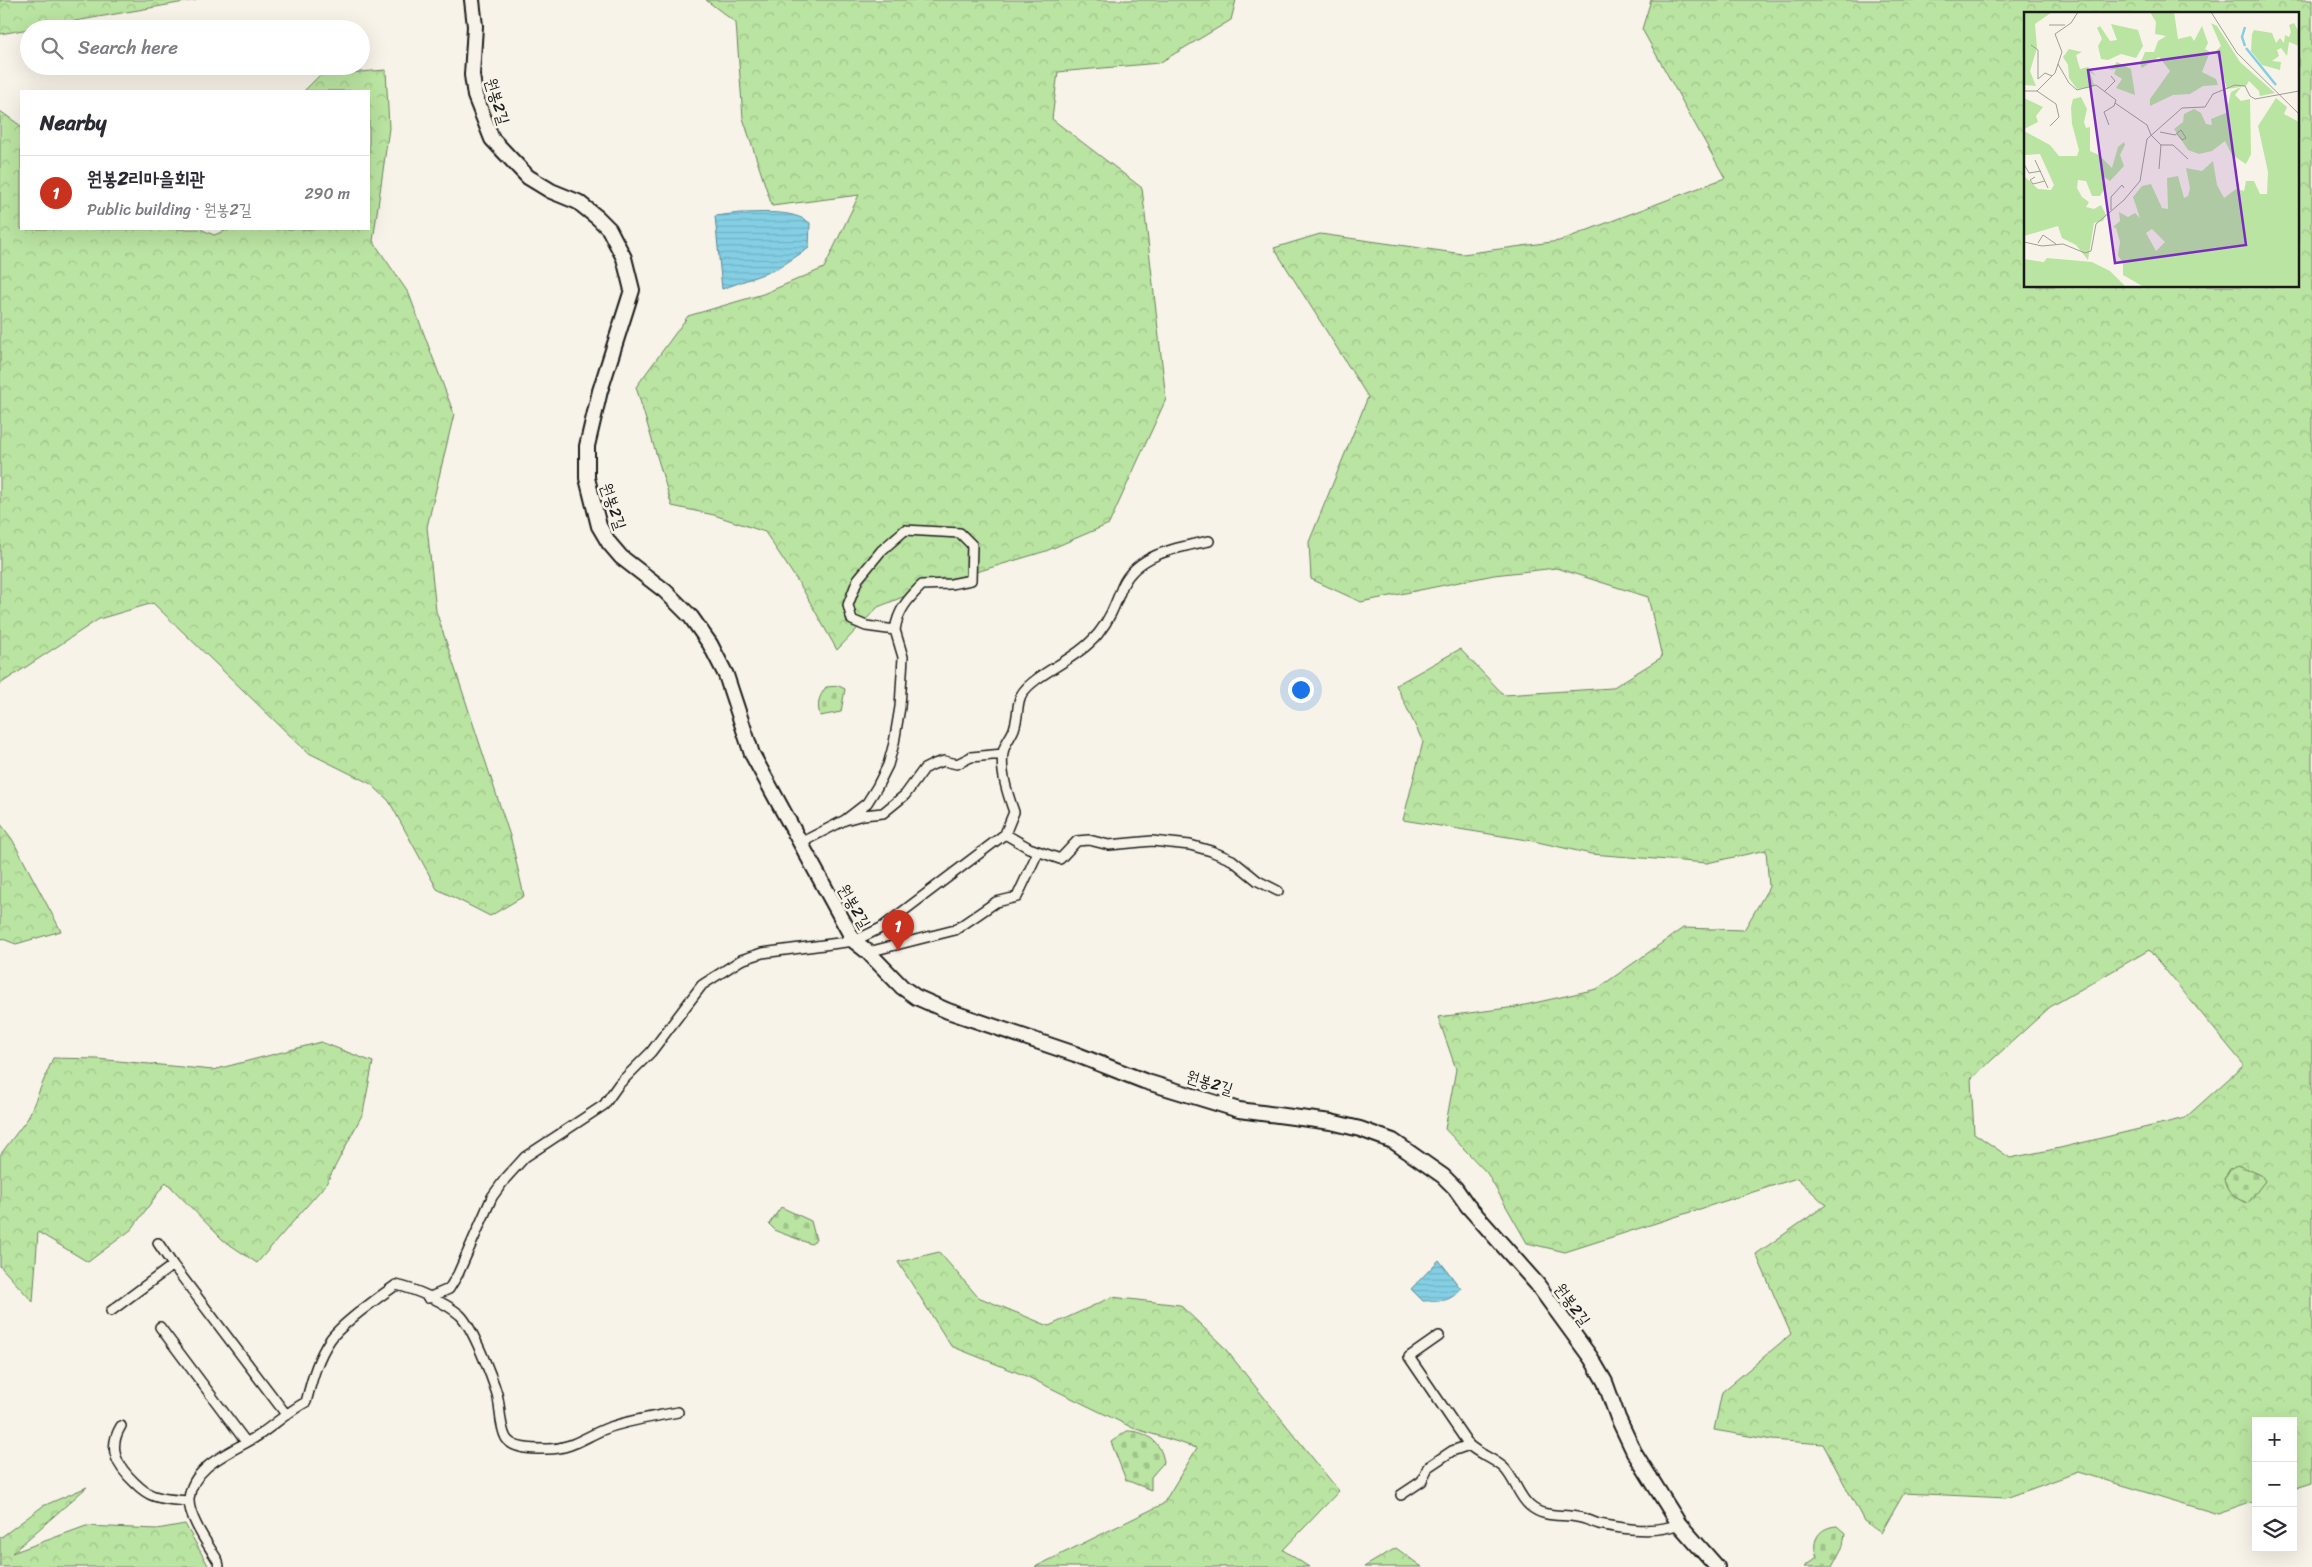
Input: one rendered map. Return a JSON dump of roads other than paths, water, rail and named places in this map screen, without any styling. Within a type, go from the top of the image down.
[{"type":"main road","name":"원봉2길","points":[[472,0],[475,26],[472,75],[475,96],[492,140],[528,177],[578,202],[602,222],[609,230],[624,258],[632,290],[600,391],[587,446],[586,478],[599,526],[608,543],[621,557],[664,591],[691,617],[710,644],[726,675],[752,754],[766,782],[802,842],[854,941],[868,952],[902,987],[916,997],[985,1024],[1075,1054],[1144,1081],[1239,1110],[1331,1122],[1360,1129],[1393,1141],[1455,1188],[1467,1205],[1537,1284],[1591,1358],[1605,1382],[1618,1418],[1634,1452],[1679,1524],[1717,1567]]},
{"type":"street","points":[[802,842],[845,820],[867,803],[888,765],[900,707],[903,657],[895,630],[897,618],[905,602],[922,585],[951,584],[972,580],[972,545],[960,533],[905,530],[880,551],[858,578],[848,605],[852,620],[866,626],[895,630]]},
{"type":"street","points":[[428,1298],[449,1289],[458,1274],[492,1196],[525,1157],[604,1106],[619,1084],[651,1052],[702,985],[741,960],[762,953],[854,941],[881,928],[1005,834],[1014,812],[1006,789],[1003,754],[1014,728],[1019,697],[1036,680],[1062,664],[1097,635],[1116,608],[1123,586],[1132,570],[1158,554],[1183,546],[1209,541]]},
{"type":"street","points":[[845,820],[863,815],[884,813],[905,795],[924,769],[929,766],[944,761],[957,764],[971,756],[1003,754]]},
{"type":"street","points":[[1005,834],[1038,852],[1060,859],[1077,841],[1089,840],[1109,845],[1152,841],[1190,845],[1232,860],[1258,881],[1278,891]]},
{"type":"street","points":[[868,952],[955,930],[996,902],[1017,897],[1038,852]]},
{"type":"street","points":[[158,1243],[286,1413]]},
{"type":"street","points":[[112,1311],[173,1265]]},
{"type":"street","points":[[219,1567],[218,1561],[197,1525],[189,1501],[190,1492],[200,1473],[258,1436],[286,1413],[306,1402],[315,1368],[331,1338],[378,1297],[396,1285],[410,1288],[428,1298],[437,1300],[461,1316],[480,1350],[497,1394],[501,1422],[506,1439],[516,1446],[549,1449],[569,1447],[604,1429],[678,1412]]},
{"type":"street","points":[[160,1327],[246,1442]]},
{"type":"street","points":[[1439,1336],[1409,1357],[1469,1445],[1478,1453],[1505,1469],[1521,1496],[1530,1506],[1541,1512],[1557,1516],[1577,1517],[1598,1524],[1633,1529],[1656,1529],[1679,1524]]},
{"type":"street","points":[[121,1426],[116,1434],[114,1447],[116,1460],[123,1472],[153,1496],[189,1501]]},
{"type":"street","points":[[1401,1495],[1422,1481],[1428,1467],[1452,1451],[1469,1445]]},
{"type":"water","points":[[740,213],[776,213],[803,219],[810,223],[809,248],[777,269],[722,289],[715,216]]},
{"type":"water","points":[[1439,1260],[1461,1289],[1448,1299],[1423,1301],[1411,1289]]},
{"type":"place","name":"원봉2리마을회관","points":[[898,951]]}]
